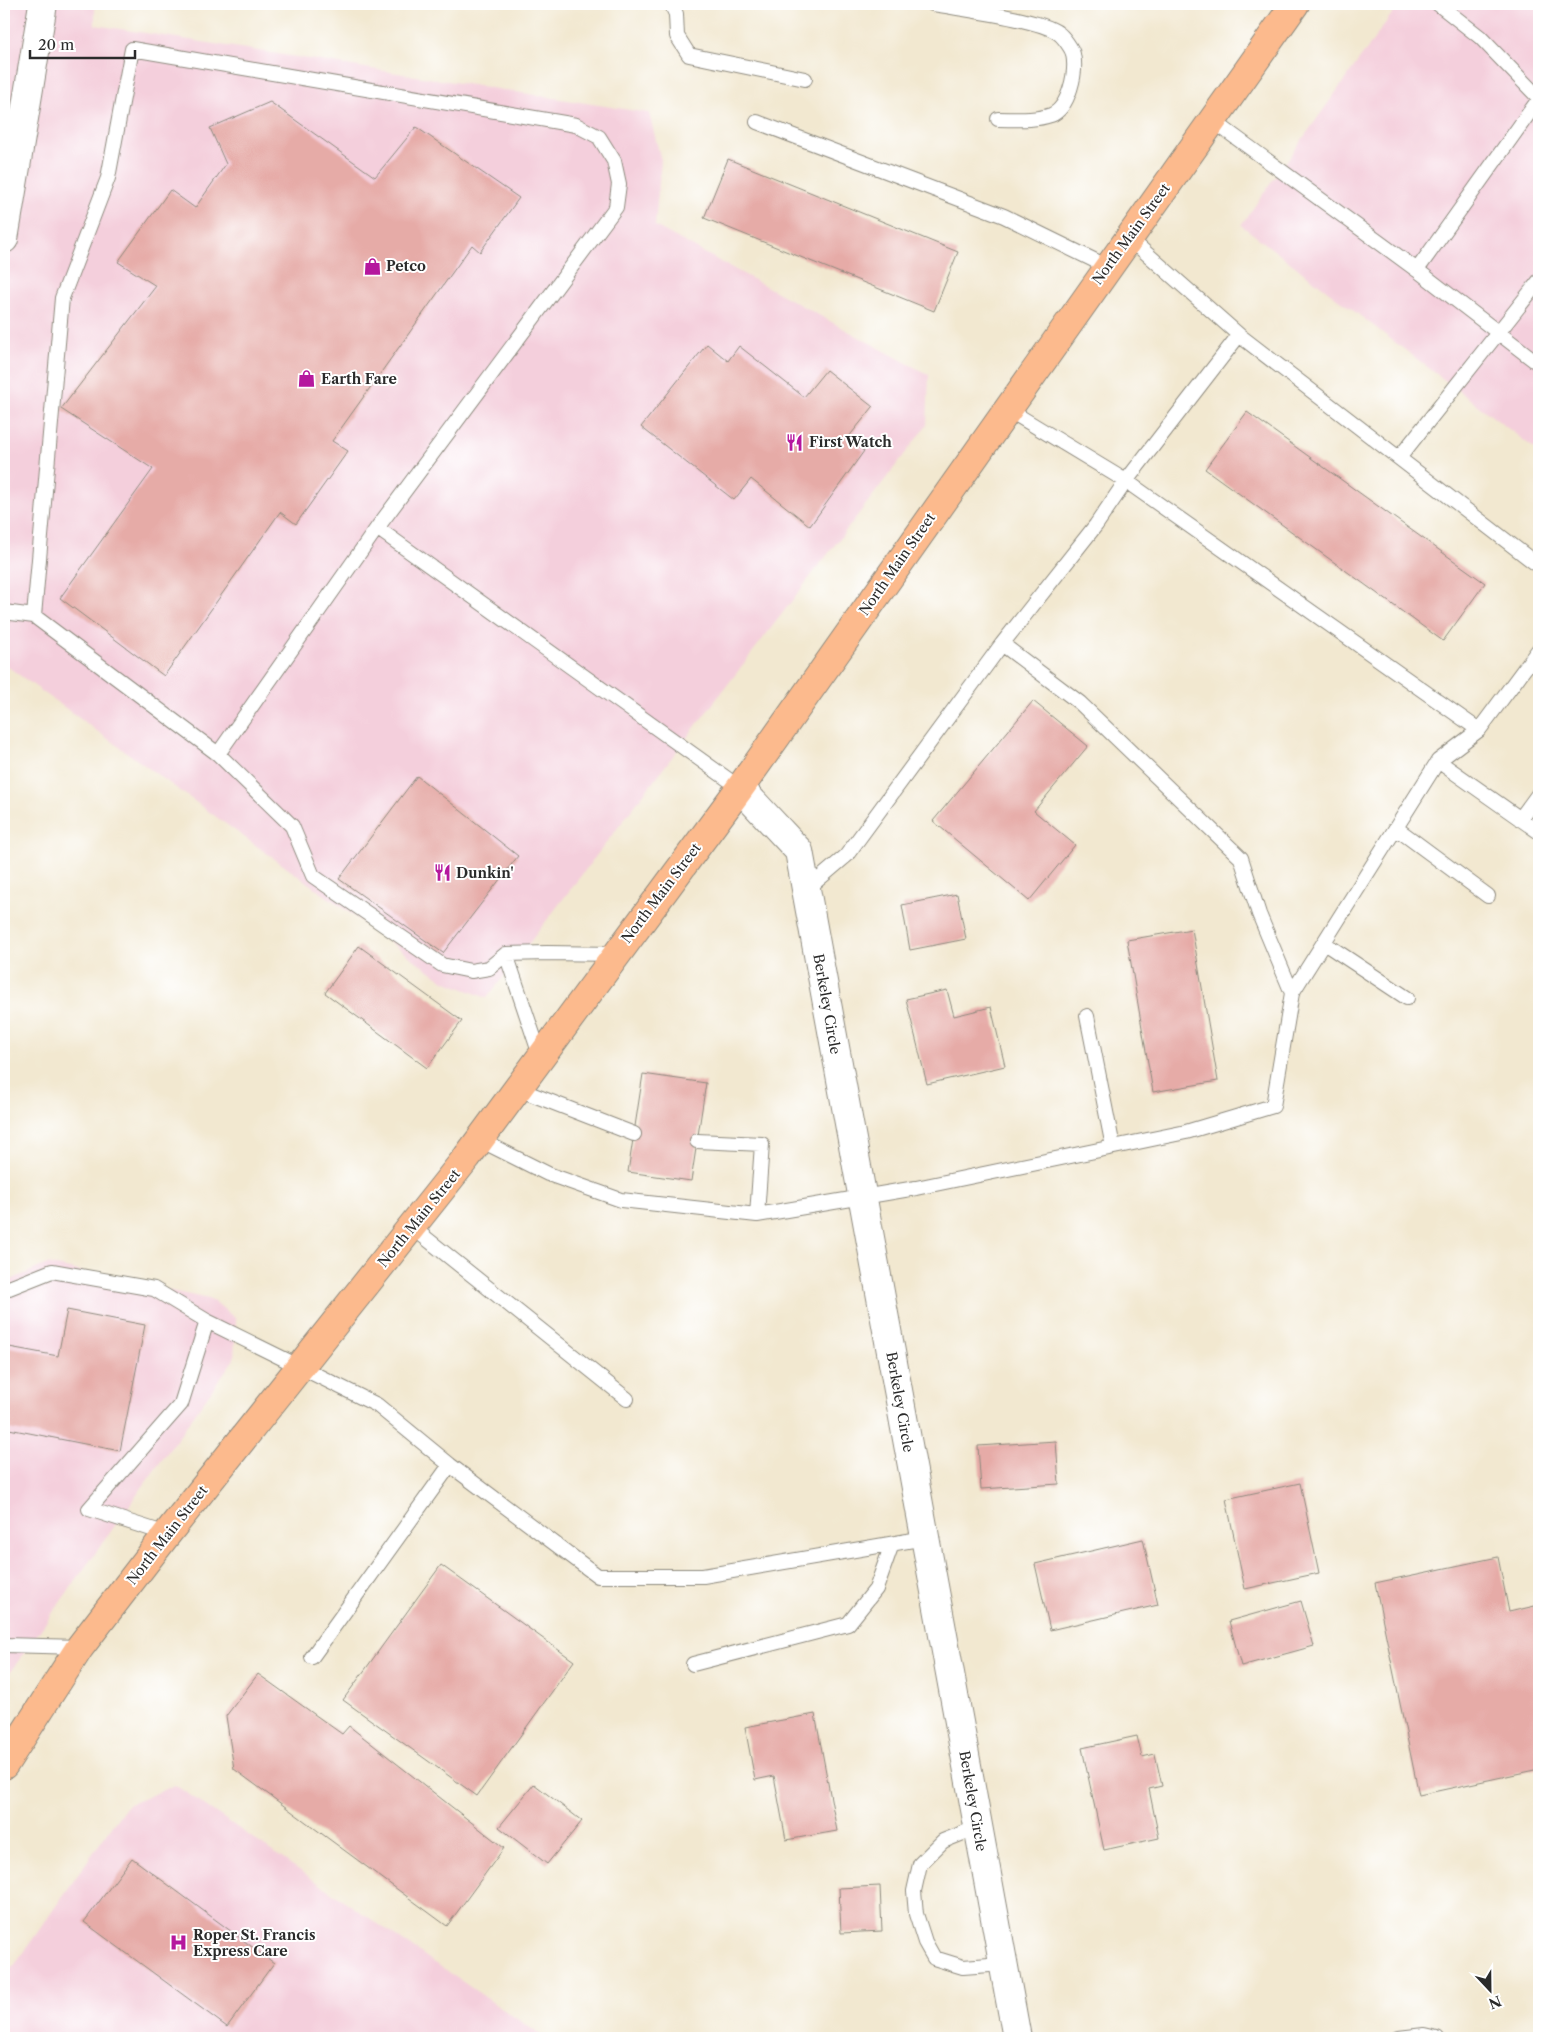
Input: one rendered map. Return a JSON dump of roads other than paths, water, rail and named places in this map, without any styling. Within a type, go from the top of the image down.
[{"type":"main road","name":"North Main Street","points":[[4,1765],[80,1647],[167,1534],[480,1140],[740,788],[1295,4]]},
{"type":"street","points":[[4,239],[43,4]]},
{"type":"street","name":"Berkeley Circle","points":[[740,788],[799,851],[1016,2038]]},
{"type":"lane","points":[[686,4],[674,9],[677,36],[689,55],[805,79]]},
{"type":"lane","points":[[932,4],[1032,22],[1058,33],[1073,53],[1074,78],[1066,101],[1052,114],[1025,120],[998,119]]},
{"type":"lane","points":[[1418,270],[1539,99],[1480,37],[1438,4]]},
{"type":"lane","points":[[34,616],[62,298],[108,178],[132,49],[576,126],[599,137],[614,161],[619,184],[616,207],[377,528],[218,754]]},
{"type":"lane","points":[[1212,120],[1418,270],[1539,364]]},
{"type":"lane","points":[[757,122],[1004,216],[1108,267]]},
{"type":"lane","points":[[1129,238],[1239,335],[1539,566]]},
{"type":"lane","points":[[1399,458],[1539,281]]},
{"type":"lane","points":[[806,890],[846,856],[1002,644],[1096,524],[1126,481],[1239,335]]},
{"type":"lane","points":[[1007,409],[1126,481],[1479,730]]},
{"type":"lane","points":[[377,528],[740,788]]},
{"type":"lane","points":[[4,612],[34,616],[218,754],[292,826],[314,876],[442,965],[471,971],[489,968],[506,954],[616,954]]},
{"type":"lane","points":[[1002,644],[1080,703],[1241,858],[1259,914],[1292,993]]},
{"type":"lane","points":[[480,1140],[548,1174],[621,1200],[757,1215],[862,1197],[1113,1148],[1186,1132],[1273,1106],[1292,993],[1438,761],[1479,730],[1539,649]]},
{"type":"lane","points":[[1438,761],[1539,832]]},
{"type":"lane","points":[[1520,819],[1539,793]]},
{"type":"lane","points":[[1396,828],[1488,896]]},
{"type":"lane","points":[[1324,943],[1408,998]]},
{"type":"lane","points":[[506,954],[541,1058]]},
{"type":"lane","points":[[1087,1016],[1113,1148]]},
{"type":"lane","points":[[518,1089],[634,1134]]},
{"type":"lane","points":[[697,1141],[762,1144],[757,1215]]},
{"type":"lane","points":[[412,1227],[627,1399]]},
{"type":"lane","points":[[4,1290],[52,1271],[154,1289],[207,1321],[377,1405],[450,1465],[598,1576],[703,1576],[925,1538]]},
{"type":"lane","points":[[167,1534],[89,1509],[181,1404],[207,1321]]},
{"type":"lane","points":[[312,1657],[450,1465]]},
{"type":"lane","points":[[693,1664],[848,1624],[876,1589],[892,1544]]},
{"type":"lane","points":[[4,1645],[80,1647]]},
{"type":"lane","points":[[978,1827],[943,1841],[920,1864],[914,1891],[916,1914],[924,1942],[934,1958],[963,1967],[1003,1964]]},
{"type":"lane","points":[[1399,2038],[1424,2035],[1437,2038]]},
{"type":"place","name":"Petco","points":[[372,266]]},
{"type":"place","name":"Earth Fare","points":[[307,379]]},
{"type":"place","name":"First Watch","points":[[795,442]]},
{"type":"place","name":"Dunkin'","points":[[442,873]]},
{"type":"place","name":"Roper St. Francis Express Care","points":[[179,1943]]}]
